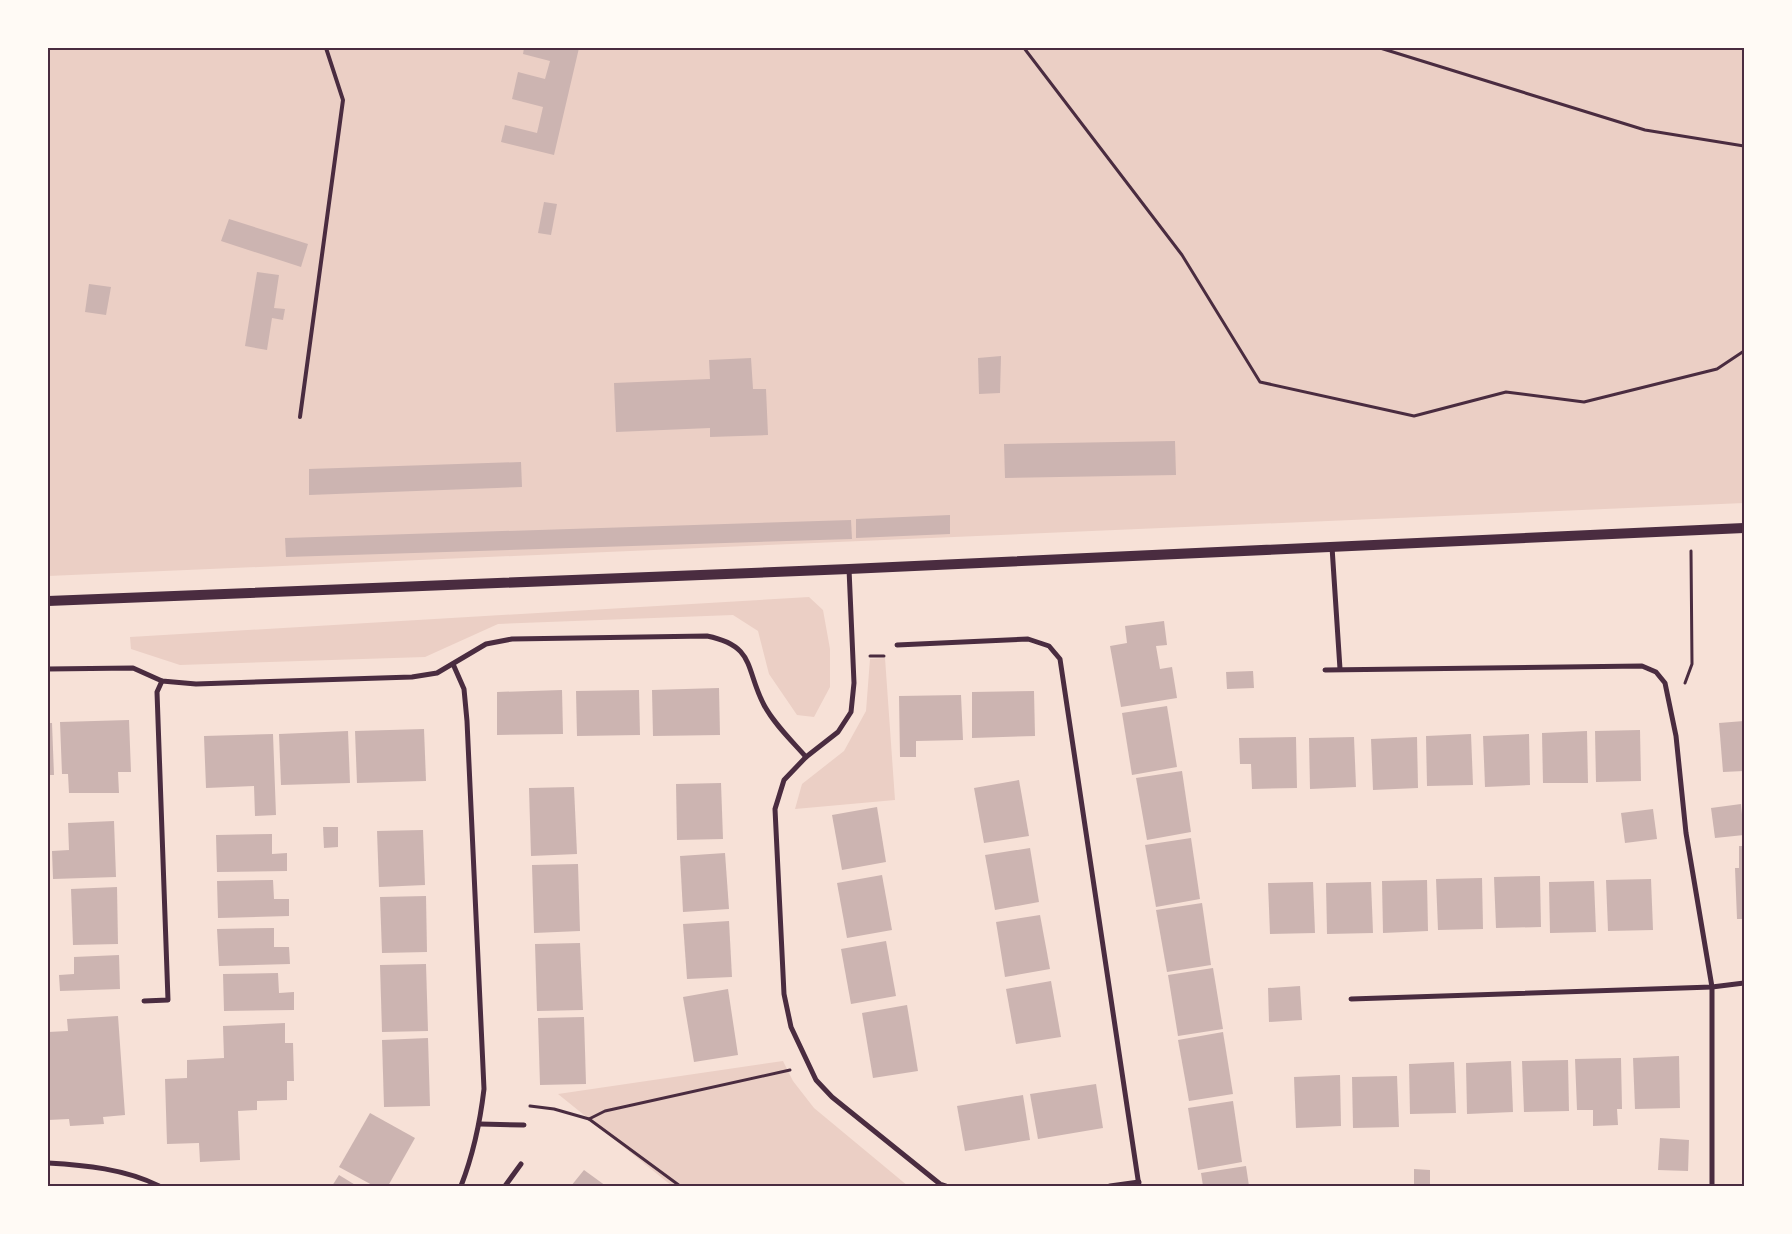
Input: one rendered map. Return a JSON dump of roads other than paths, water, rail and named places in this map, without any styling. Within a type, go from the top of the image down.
[{"type":"main road","points":[[48,601],[849,569],[1744,528]]},
{"type":"street","points":[[1332,547],[1340,669]]},
{"type":"street","points":[[849,569],[854,683],[851,712],[838,732],[806,757],[784,780],[775,809],[784,994],[791,1027],[816,1080],[832,1096],[940,1184],[946,1186]]},
{"type":"street","points":[[48,669],[133,668],[162,681],[196,684],[412,677],[438,673],[486,644],[512,639],[706,636],[724,640],[737,647],[748,662],[764,705],[806,757]]},
{"type":"street","points":[[897,644],[1028,639],[1049,646],[1060,659],[1139,1184],[1110,1186]]},
{"type":"street","points":[[453,664],[464,689],[468,721],[484,1089],[480,1124],[471,1160],[461,1186]]},
{"type":"street","points":[[1325,670],[1642,666],[1656,672],[1665,683],[1672,715],[1686,833],[1712,986],[1712,1186]]},
{"type":"street","points":[[144,1001],[168,1000],[157,692],[162,681]]},
{"type":"street","points":[[1351,999],[1712,986],[1744,983]]},
{"type":"street","points":[[480,1124],[524,1125]]},
{"type":"street","points":[[48,1163],[86,1165],[149,1181],[159,1186]]},
{"type":"street","points":[[505,1186],[521,1164]]},
{"type":"lane","points":[[300,417],[344,100],[326,48]]}]
